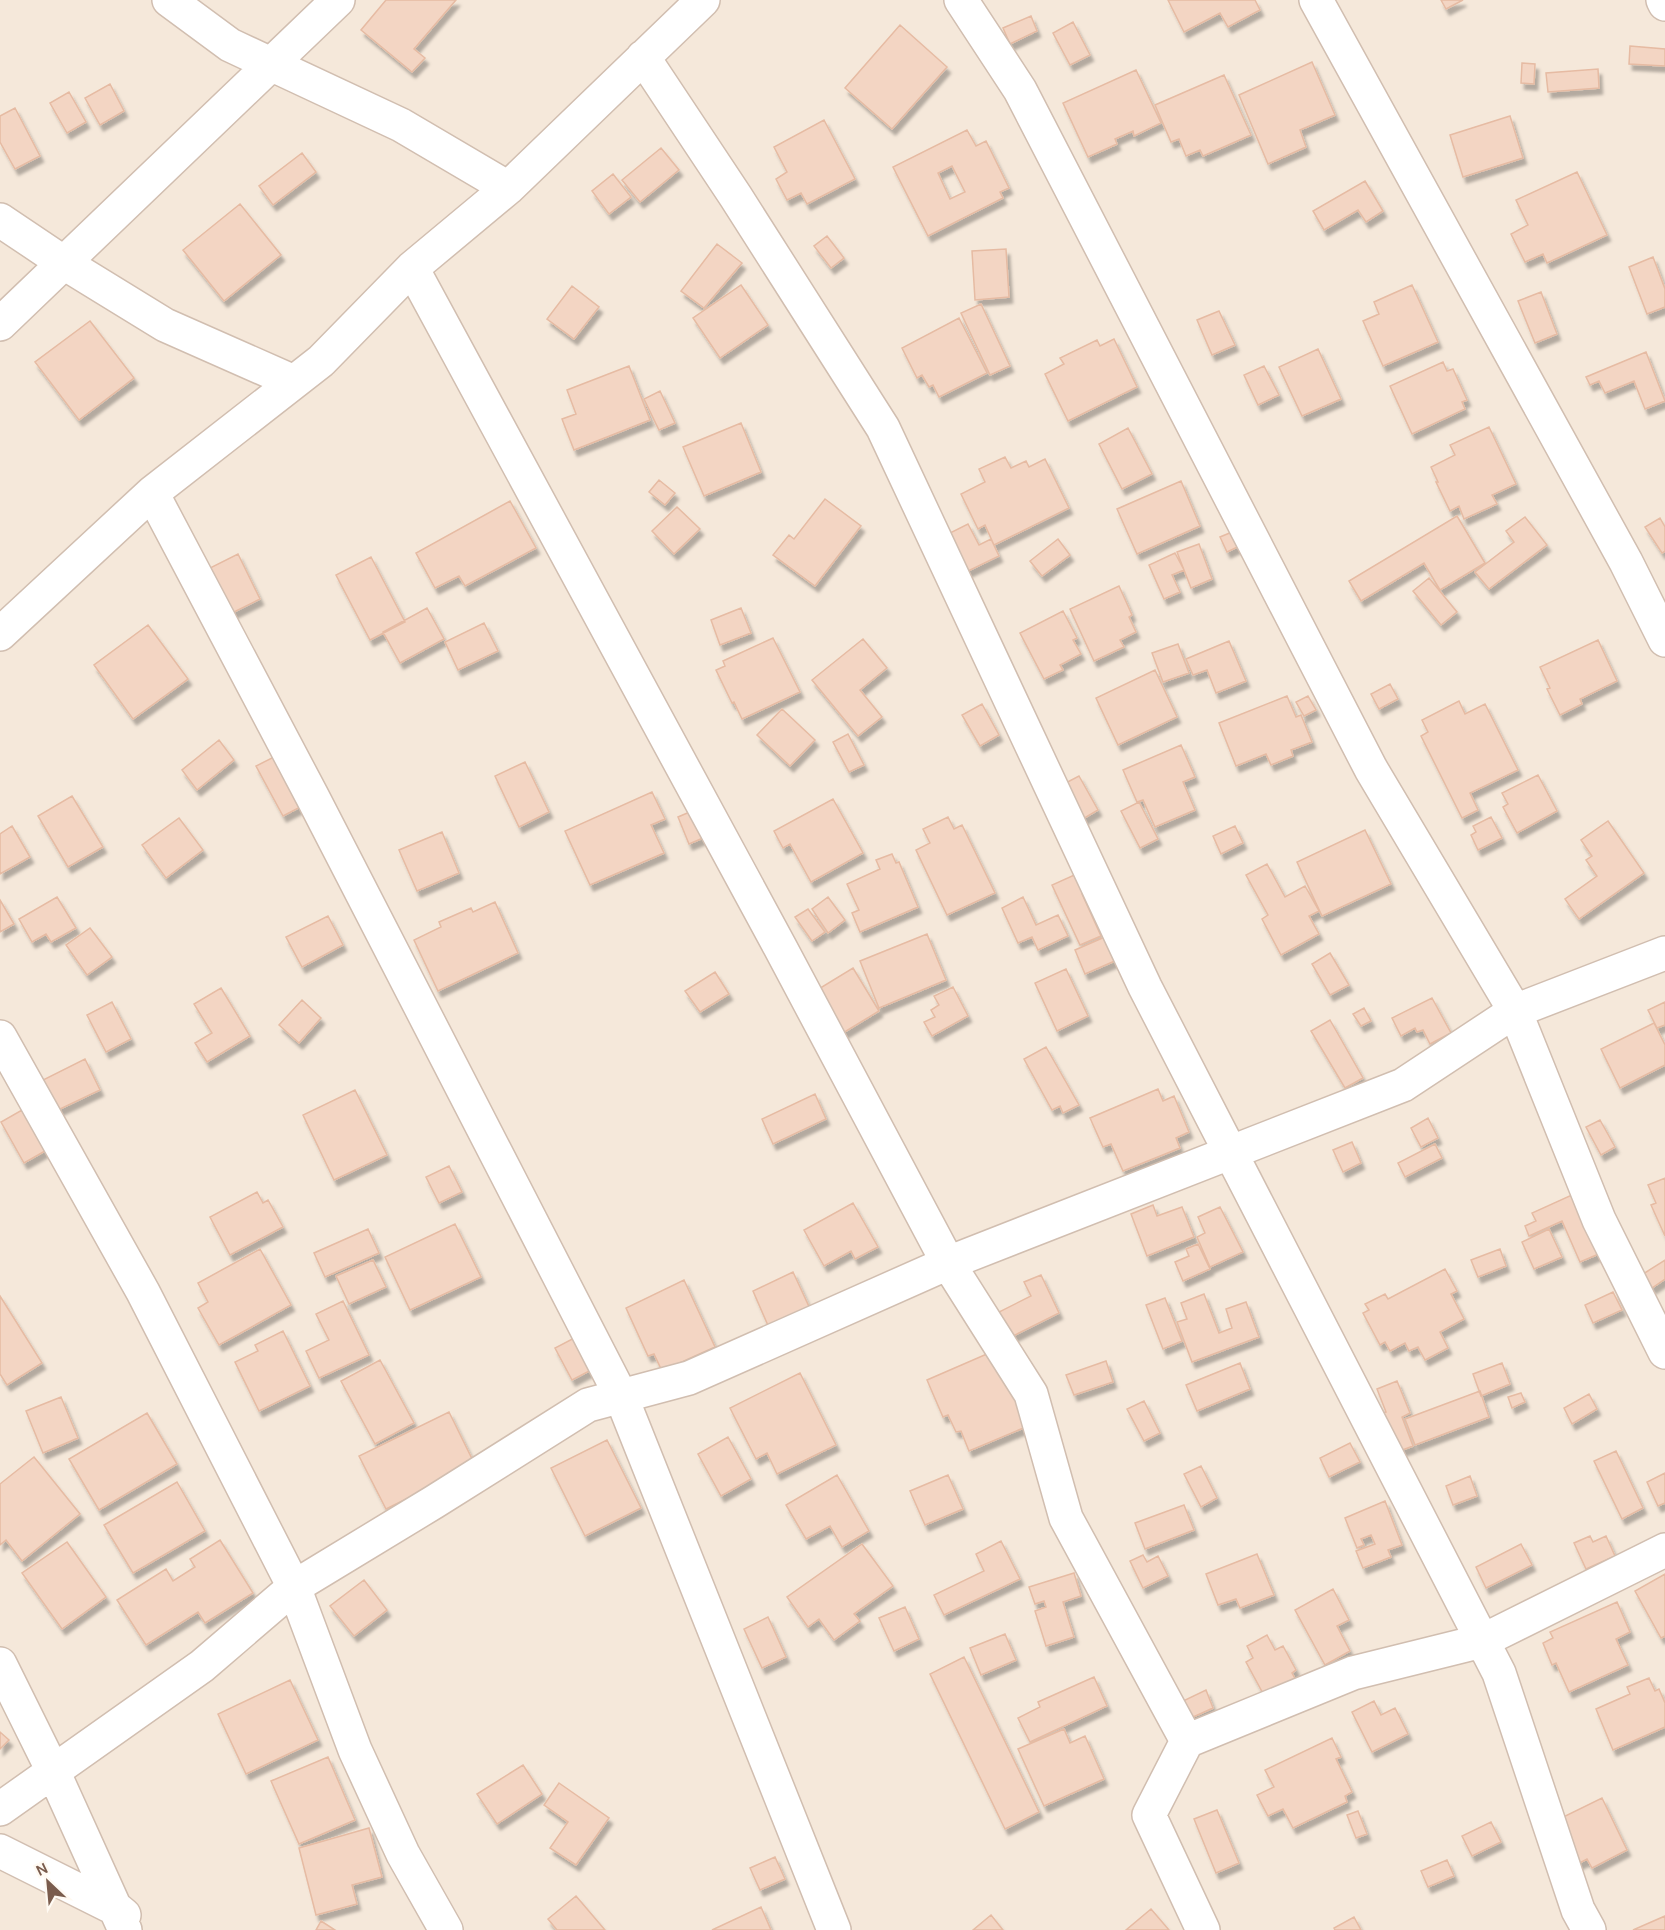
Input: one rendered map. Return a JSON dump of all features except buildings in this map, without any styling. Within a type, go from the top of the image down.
[{"type":"street","points":[[169,0],[230,45],[400,125],[508,188]]},
{"type":"street","points":[[0,324],[338,0]]},
{"type":"street","points":[[961,0],[1020,90],[1371,769],[1515,1011],[1599,1220],[1665,1352]]},
{"type":"street","points":[[1316,0],[1626,562],[1665,640]]},
{"type":"street","points":[[0,634],[152,493],[321,361],[412,268],[508,188],[643,57],[696,2]]},
{"type":"street","points":[[643,57],[736,197],[883,428],[1144,987],[1499,1673],[1578,1910],[1589,1930]]},
{"type":"street","points":[[0,220],[64,263],[165,325],[294,382]]},
{"type":"street","points":[[412,268],[780,947],[948,1263],[1031,1394],[1065,1518],[1187,1741]]},
{"type":"street","points":[[152,493],[312,796],[621,1396],[834,1930]]},
{"type":"street","points":[[0,1809],[202,1666],[294,1587],[588,1405],[689,1378],[948,1263],[1403,1085],[1515,1011],[1665,953]]},
{"type":"street","points":[[0,1037],[143,1292],[294,1587],[355,1750],[403,1854],[446,1930]]},
{"type":"street","points":[[1203,1930],[1149,1815],[1187,1741],[1353,1673],[1482,1641],[1665,1550]]},
{"type":"street","points":[[0,1664],[53,1771],[121,1920]]},
{"type":"street","points":[[0,1851],[142,1930]]},
{"type":"shaded area","points":[[0,0],[1665,0],[1665,1930],[0,1930]]}]
